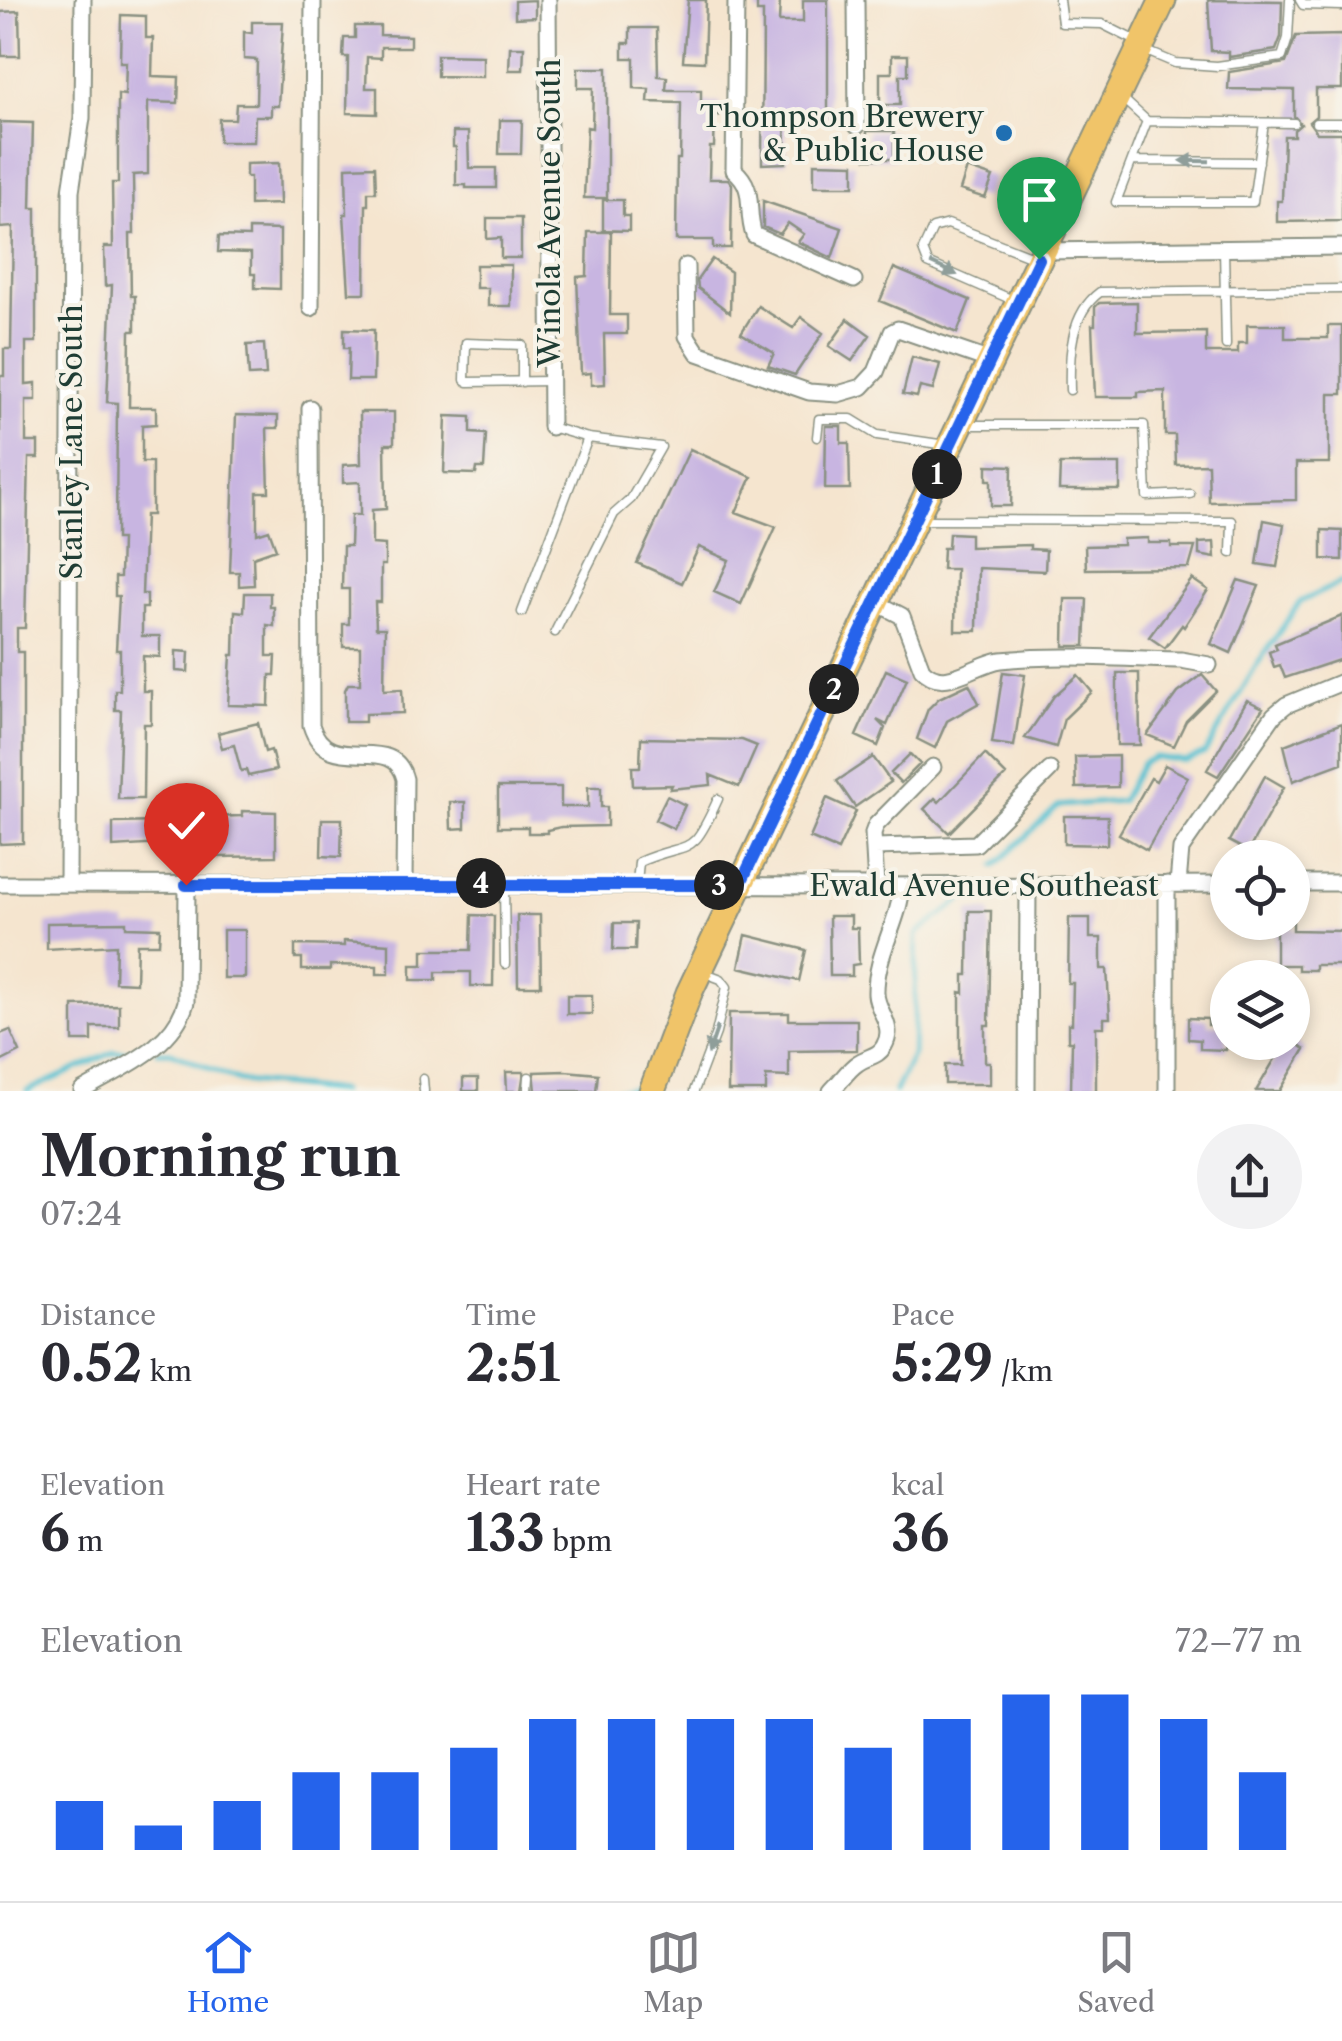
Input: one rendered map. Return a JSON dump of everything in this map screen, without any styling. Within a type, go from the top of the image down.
[{"type":"main road","points":[[652,1091],[740,885],[1163,0]]},
{"type":"street","name":"Stanley Lane South","points":[[68,884],[71,191],[82,118],[83,0]]},
{"type":"street","points":[[310,308],[313,0]]},
{"type":"street","name":"Winola Avenue South","points":[[548,0],[551,427]]},
{"type":"street","points":[[736,0],[734,170],[750,190],[750,225],[754,234],[854,280]]},
{"type":"street","points":[[856,0],[857,126]]},
{"type":"street","points":[[1041,255],[1342,247]]},
{"type":"street","points":[[686,266],[687,336],[698,352],[808,392],[838,394],[862,387],[876,372],[892,332],[898,329],[991,361]]},
{"type":"street","points":[[310,408],[310,724],[315,740],[328,750],[393,758],[402,767],[404,883]]},
{"type":"street","points":[[876,602],[902,616],[922,669],[928,676],[941,679],[1005,660],[1182,660],[1209,665]]},
{"type":"street","points":[[1167,1091],[1172,884],[1181,849],[1274,714],[1286,705],[1342,682]]},
{"type":"street","points":[[876,886],[876,825],[933,767]]},
{"type":"street","points":[[874,847],[976,844],[1050,770]]},
{"type":"street","points":[[1310,883],[1342,883]]},
{"type":"street","name":"Ewald Avenue Southeast","points":[[0,884],[1210,884]]},
{"type":"street","points":[[82,1091],[166,1038],[182,1016],[186,1002],[186,885]]},
{"type":"street","points":[[1027,1091],[1028,885]]},
{"type":"street","points":[[830,1091],[857,1063],[877,1055],[888,1036],[886,1018],[876,996],[883,947],[901,900],[902,886]]},
{"type":"lane","points":[[1059,0],[1062,23],[1102,24],[1174,63],[1217,66],[1282,57],[1290,0]]},
{"type":"lane","points":[[1302,2],[1342,6]]},
{"type":"lane","points":[[1118,94],[1147,121],[1294,123]]},
{"type":"lane","points":[[1147,121],[1116,202],[1253,202],[1264,122]]},
{"type":"lane","points":[[1316,123],[1342,123]]},
{"type":"lane","points":[[1132,161],[1258,162]]},
{"type":"lane","points":[[1018,303],[928,262],[923,250],[933,228],[948,224],[1041,255]]},
{"type":"lane","points":[[1224,249],[1226,344]]},
{"type":"lane","points":[[1070,390],[1069,351],[1085,303],[1100,292],[1342,288]]},
{"type":"lane","points":[[522,382],[522,344],[466,343],[468,382],[522,382],[550,382]]},
{"type":"lane","points":[[817,437],[819,419],[852,419],[877,434],[956,435],[1144,425],[1148,496],[1190,494]]},
{"type":"lane","points":[[551,427],[588,438],[661,447],[630,499],[614,514],[555,632]]},
{"type":"lane","points":[[522,612],[588,438]]},
{"type":"lane","points":[[915,520],[1232,521],[1232,552]]},
{"type":"lane","points":[[637,884],[638,862],[692,846],[718,799]]},
{"type":"lane","points":[[504,884],[505,964]]},
{"type":"lane","points":[[694,1091],[716,1033],[726,987],[700,971]]},
{"type":"lane","points":[[528,1091],[529,1077]]},
{"type":"lane","points":[[423,1079],[424,1091]]},
{"type":"building","points":[[535,0],[535,17],[515,18],[515,1]]},
{"type":"building","points":[[688,0],[706,0],[704,62],[683,61]]},
{"type":"building","points":[[757,0],[780,0],[779,22],[803,22],[803,0],[828,0],[828,115],[785,115],[786,163],[762,164],[763,12],[757,12]]},
{"type":"building","points":[[1208,0],[1282,1],[1281,37],[1276,50],[1229,57],[1229,52],[1211,51]]},
{"type":"building","points":[[19,11],[20,56],[2,56],[0,12]]},
{"type":"building","points":[[121,15],[146,16],[146,38],[153,38],[152,76],[179,77],[178,103],[148,102],[148,174],[133,175],[134,234],[130,234],[135,331],[130,331],[129,407],[156,407],[156,424],[142,425],[142,462],[152,462],[152,515],[145,515],[142,594],[147,594],[147,608],[142,608],[142,636],[160,636],[160,657],[143,656],[143,691],[151,691],[151,724],[144,724],[143,799],[118,799],[121,710],[115,710],[115,690],[120,690],[120,650],[116,650],[119,596],[115,596],[115,577],[120,577],[121,539],[116,539],[117,403],[107,402],[112,285],[105,286],[104,247],[113,247],[112,183],[118,183],[118,94],[125,95],[126,62],[120,62]]},
{"type":"building","points":[[252,22],[283,22],[278,106],[271,106],[271,116],[255,116],[254,142],[219,142],[219,119],[235,119],[236,104],[256,104],[257,60],[244,59],[244,32],[252,33]]},
{"type":"building","points":[[355,26],[380,26],[380,35],[410,36],[410,47],[381,47],[381,58],[367,57],[366,88],[377,88],[377,114],[347,113],[348,57],[343,57],[344,38],[355,38]]},
{"type":"building","points":[[630,28],[657,28],[658,76],[667,77],[666,90],[701,90],[701,103],[720,103],[719,116],[715,116],[714,147],[710,147],[709,179],[728,179],[732,184],[731,248],[713,248],[713,240],[676,240],[681,103],[648,102],[649,89],[634,88],[634,58],[623,58],[623,43],[630,43]]},
{"type":"building","points":[[1342,35],[1342,89],[1316,89],[1316,116],[1309,122],[1317,133],[1342,133],[1342,221],[1277,222],[1277,201],[1282,201],[1284,136],[1294,136],[1294,130],[1301,124],[1294,116],[1294,90],[1228,89],[1229,72],[1286,63],[1296,36]]},
{"type":"building","points":[[510,47],[524,47],[523,70],[509,70]]},
{"type":"building","points":[[437,55],[483,56],[483,77],[437,76]]},
{"type":"building","points":[[892,55],[908,55],[908,75],[900,75],[900,105],[880,105],[880,73],[892,73]]},
{"type":"building","points":[[578,68],[607,68],[607,198],[584,198],[593,88],[578,88]]},
{"type":"building","points":[[500,120],[522,120],[521,154],[499,154]]},
{"type":"building","points":[[0,122],[33,123],[31,208],[36,208],[36,342],[26,342],[26,384],[36,383],[36,400],[26,400],[26,442],[38,442],[38,458],[29,458],[25,628],[17,628],[17,652],[23,652],[23,843],[0,844],[0,376],[4,376],[4,349],[11,349],[13,227],[0,228]]},
{"type":"building","points":[[867,131],[894,131],[894,159],[866,159]]},
{"type":"building","points":[[453,132],[468,132],[469,168],[496,168],[496,188],[456,185]]},
{"type":"building","points":[[279,163],[280,204],[250,205],[246,164]]},
{"type":"building","points":[[814,163],[854,164],[854,186],[814,186]]},
{"type":"building","points":[[375,166],[376,192],[368,192],[366,205],[365,293],[349,293],[344,214],[346,167]]},
{"type":"building","points":[[967,168],[993,177],[985,198],[960,190]]},
{"type":"building","points":[[603,200],[623,200],[623,216],[629,216],[629,231],[603,230]]},
{"type":"building","points":[[763,201],[842,228],[832,258],[798,242],[804,234],[788,223],[780,234],[763,227]]},
{"type":"building","points":[[487,218],[521,218],[521,258],[501,258],[501,238],[487,239]]},
{"type":"building","points":[[249,229],[280,230],[280,289],[255,288],[251,253],[218,252],[219,236],[249,237]]},
{"type":"building","points":[[588,232],[611,232],[610,315],[627,315],[627,334],[604,334],[605,384],[591,385],[591,373],[581,374],[577,277],[587,276]]},
{"type":"building","points":[[712,259],[731,272],[730,313],[698,288],[697,280]]},
{"type":"building","points":[[476,265],[511,265],[511,306],[488,306],[488,288],[476,288]]},
{"type":"building","points":[[894,268],[970,300],[957,333],[880,301]]},
{"type":"building","points":[[1137,302],[1137,333],[1206,332],[1206,353],[1238,353],[1238,343],[1247,343],[1247,325],[1285,325],[1285,338],[1328,338],[1328,326],[1342,326],[1342,394],[1329,394],[1329,463],[1296,463],[1296,500],[1209,502],[1208,464],[1176,465],[1175,435],[1165,435],[1165,391],[1138,392],[1138,397],[1095,397],[1095,307],[1099,303]]},
{"type":"building","points":[[758,306],[793,328],[801,317],[823,333],[795,375],[768,366],[774,353],[741,333]]},
{"type":"building","points":[[848,319],[870,335],[852,361],[829,346]]},
{"type":"building","points":[[344,329],[374,330],[373,380],[348,380],[349,348],[344,348]]},
{"type":"building","points":[[264,344],[266,375],[249,376],[247,345]]},
{"type":"building","points":[[912,357],[940,364],[933,390],[920,387],[917,397],[903,394]]},
{"type":"building","points":[[360,412],[394,412],[394,444],[385,444],[386,509],[372,510],[372,544],[385,545],[381,602],[375,602],[376,628],[385,628],[384,690],[402,689],[403,713],[365,714],[365,722],[345,722],[345,690],[348,684],[360,684],[360,647],[343,647],[343,624],[349,624],[349,589],[342,589],[343,546],[350,546],[351,515],[360,515],[360,482],[343,483],[343,465],[361,464]]},
{"type":"building","points":[[236,415],[278,416],[278,428],[267,428],[269,492],[257,492],[257,534],[269,530],[276,549],[253,557],[254,585],[239,586],[239,572],[230,572]]},
{"type":"building","points":[[446,416],[471,417],[471,433],[486,434],[484,468],[477,468],[476,474],[444,473]]},
{"type":"building","points":[[826,426],[841,426],[841,443],[849,443],[850,489],[825,489]]},
{"type":"building","points":[[690,449],[752,477],[736,512],[776,527],[741,604],[714,592],[729,560],[699,547],[682,583],[637,563]]},
{"type":"building","points":[[1060,464],[1120,464],[1120,490],[1059,490]]},
{"type":"building","points":[[987,465],[1012,466],[1011,506],[991,506]]},
{"type":"building","points":[[1264,520],[1284,524],[1277,567],[1257,564]]},
{"type":"building","points":[[1322,530],[1342,531],[1342,560],[1322,559]]},
{"type":"building","points":[[949,533],[970,534],[970,547],[1030,545],[1030,549],[1046,550],[1045,571],[978,568],[977,631],[955,631],[956,569],[942,569],[943,548],[948,548]]},
{"type":"building","points":[[1148,538],[1148,543],[1195,547],[1189,568],[1086,569],[1085,546],[1123,545],[1123,539]]},
{"type":"building","points":[[1214,542],[1215,558],[1199,555],[1199,543]]},
{"type":"building","points":[[1192,579],[1208,590],[1165,648],[1149,637]]},
{"type":"building","points":[[1238,580],[1259,586],[1231,653],[1211,644]]},
{"type":"building","points":[[245,593],[270,593],[270,607],[274,607],[274,626],[267,625],[267,656],[276,656],[275,675],[270,675],[269,706],[228,705],[235,611],[244,612]]},
{"type":"building","points":[[1065,599],[1087,599],[1085,646],[1064,646]]},
{"type":"building","points":[[1342,616],[1342,659],[1285,678],[1280,665],[1274,667],[1269,652],[1277,649],[1275,644]]},
{"type":"building","points":[[176,651],[189,652],[188,672],[176,671]]},
{"type":"building","points":[[886,670],[907,679],[887,725],[877,720],[885,728],[878,746],[856,736]]},
{"type":"building","points":[[1003,672],[1025,675],[1014,746],[992,743]]},
{"type":"building","points":[[1117,673],[1139,673],[1140,745],[1117,745]]},
{"type":"building","points":[[1078,675],[1092,692],[1064,719],[1056,747],[1025,738],[1054,696]]},
{"type":"building","points":[[1202,675],[1216,691],[1186,721],[1174,746],[1147,735],[1178,693]]},
{"type":"building","points":[[969,684],[979,703],[947,721],[935,748],[917,739],[928,709],[939,698]]},
{"type":"building","points":[[1247,700],[1263,708],[1218,776],[1207,770]]},
{"type":"building","points":[[258,723],[265,752],[271,750],[276,770],[248,776],[246,770],[241,771],[234,745],[222,748],[218,733]]},
{"type":"building","points":[[1342,723],[1342,763],[1293,781],[1284,745]]},
{"type":"building","points":[[641,738],[742,740],[757,746],[739,787],[710,775],[711,785],[670,789],[672,785],[633,786],[632,767],[640,767]]},
{"type":"building","points":[[910,754],[920,764],[901,783],[891,773]]},
{"type":"building","points":[[985,754],[1006,775],[949,833],[924,809],[935,798],[939,802]]},
{"type":"building","points":[[1118,756],[1118,787],[1076,788],[1075,757]]},
{"type":"building","points":[[873,757],[891,782],[855,807],[837,781]]},
{"type":"building","points":[[1165,765],[1188,777],[1147,850],[1119,834],[1151,778],[1156,781]]},
{"type":"building","points":[[1265,776],[1284,787],[1254,840],[1230,840]]},
{"type":"building","points":[[498,787],[561,787],[561,807],[588,807],[588,787],[601,787],[601,807],[607,807],[607,826],[561,827],[547,833],[528,833],[528,827],[498,827]]},
{"type":"building","points":[[667,796],[685,805],[674,829],[655,820]]},
{"type":"building","points":[[827,798],[856,811],[838,850],[810,838]]},
{"type":"building","points":[[450,802],[465,802],[465,828],[451,829]]},
{"type":"building","points":[[242,811],[276,812],[276,856],[216,857],[216,848],[195,848],[195,842],[113,847],[113,823],[207,821],[207,817],[242,816]]},
{"type":"building","points":[[1064,816],[1108,816],[1107,845],[1064,844]]},
{"type":"building","points":[[322,819],[342,819],[341,857],[321,856]]},
{"type":"building","points":[[969,911],[991,911],[989,1025],[985,1025],[985,1062],[990,1062],[990,1084],[945,1084],[945,1065],[960,1065],[960,992],[964,993],[964,975],[968,975]]},
{"type":"building","points":[[472,915],[494,916],[493,986],[471,986],[471,972],[436,972],[436,980],[411,980],[411,965],[423,965],[423,950],[471,950]]},
{"type":"building","points":[[517,915],[540,915],[541,986],[518,986]]},
{"type":"building","points":[[829,916],[851,916],[851,928],[858,928],[859,964],[852,965],[852,976],[830,976]]},
{"type":"building","points":[[1069,918],[1090,918],[1090,938],[1101,938],[1101,969],[1107,969],[1110,1018],[1104,1018],[1104,1027],[1096,1027],[1096,1091],[1071,1091],[1072,1041],[1068,1041],[1068,1024],[1072,1024],[1073,983],[1068,983]]},
{"type":"building","points":[[126,922],[126,927],[160,928],[159,944],[137,944],[136,983],[115,982],[116,945],[47,949],[47,923]]},
{"type":"building","points":[[614,923],[636,923],[635,950],[613,950]]},
{"type":"building","points":[[223,930],[245,930],[245,978],[223,978]]},
{"type":"building","points":[[1310,930],[1342,931],[1342,965],[1315,965],[1315,970],[1310,970],[1310,960],[1276,960],[1276,940],[1310,940]]},
{"type":"building","points":[[746,935],[806,950],[799,981],[739,967]]},
{"type":"building","points":[[344,941],[389,944],[389,974],[377,974],[377,966],[330,965],[330,970],[302,970],[302,958],[295,958],[295,945],[344,946]]},
{"type":"building","points":[[567,995],[592,995],[592,1014],[567,1014]]},
{"type":"building","points":[[119,1005],[119,1027],[92,1027],[92,1041],[73,1041],[73,1006]]},
{"type":"building","points":[[729,1013],[789,1013],[789,1020],[857,1020],[857,1050],[789,1051],[789,1077],[766,1076],[766,1091],[728,1091]]},
{"type":"building","points":[[1188,1018],[1208,1019],[1210,1049],[1200,1049],[1200,1040],[1188,1039]]},
{"type":"building","points":[[10,1030],[20,1052],[0,1062],[0,1034]]},
{"type":"building","points":[[1274,1060],[1298,1060],[1280,1091],[1256,1091]]},
{"type":"building","points":[[506,1072],[524,1072],[521,1091],[507,1091]]},
{"type":"building","points":[[534,1072],[598,1074],[596,1091],[536,1091]]},
{"type":"building","points":[[463,1078],[478,1078],[478,1091],[463,1091]]},
{"type":"waterway","points":[[995,866],[1058,806],[1121,801],[1142,763],[1155,757],[1186,761],[1205,753],[1258,663],[1300,602],[1342,582]]},
{"type":"waterway","points":[[895,1091],[913,1054],[917,934],[962,900]]},
{"type":"waterway","points":[[27,1091],[114,1052],[141,1052]]},
{"type":"waterway","points":[[157,1052],[171,1052],[239,1081],[340,1091]]},
{"type":"waterway","points":[[613,1091],[645,1086]]},
{"type":"place","name":"Thompson Brewery & Public House","points":[[1004,133]]},
{"type":"route","points":[[186,885],[740,885],[1039,259]]}]
